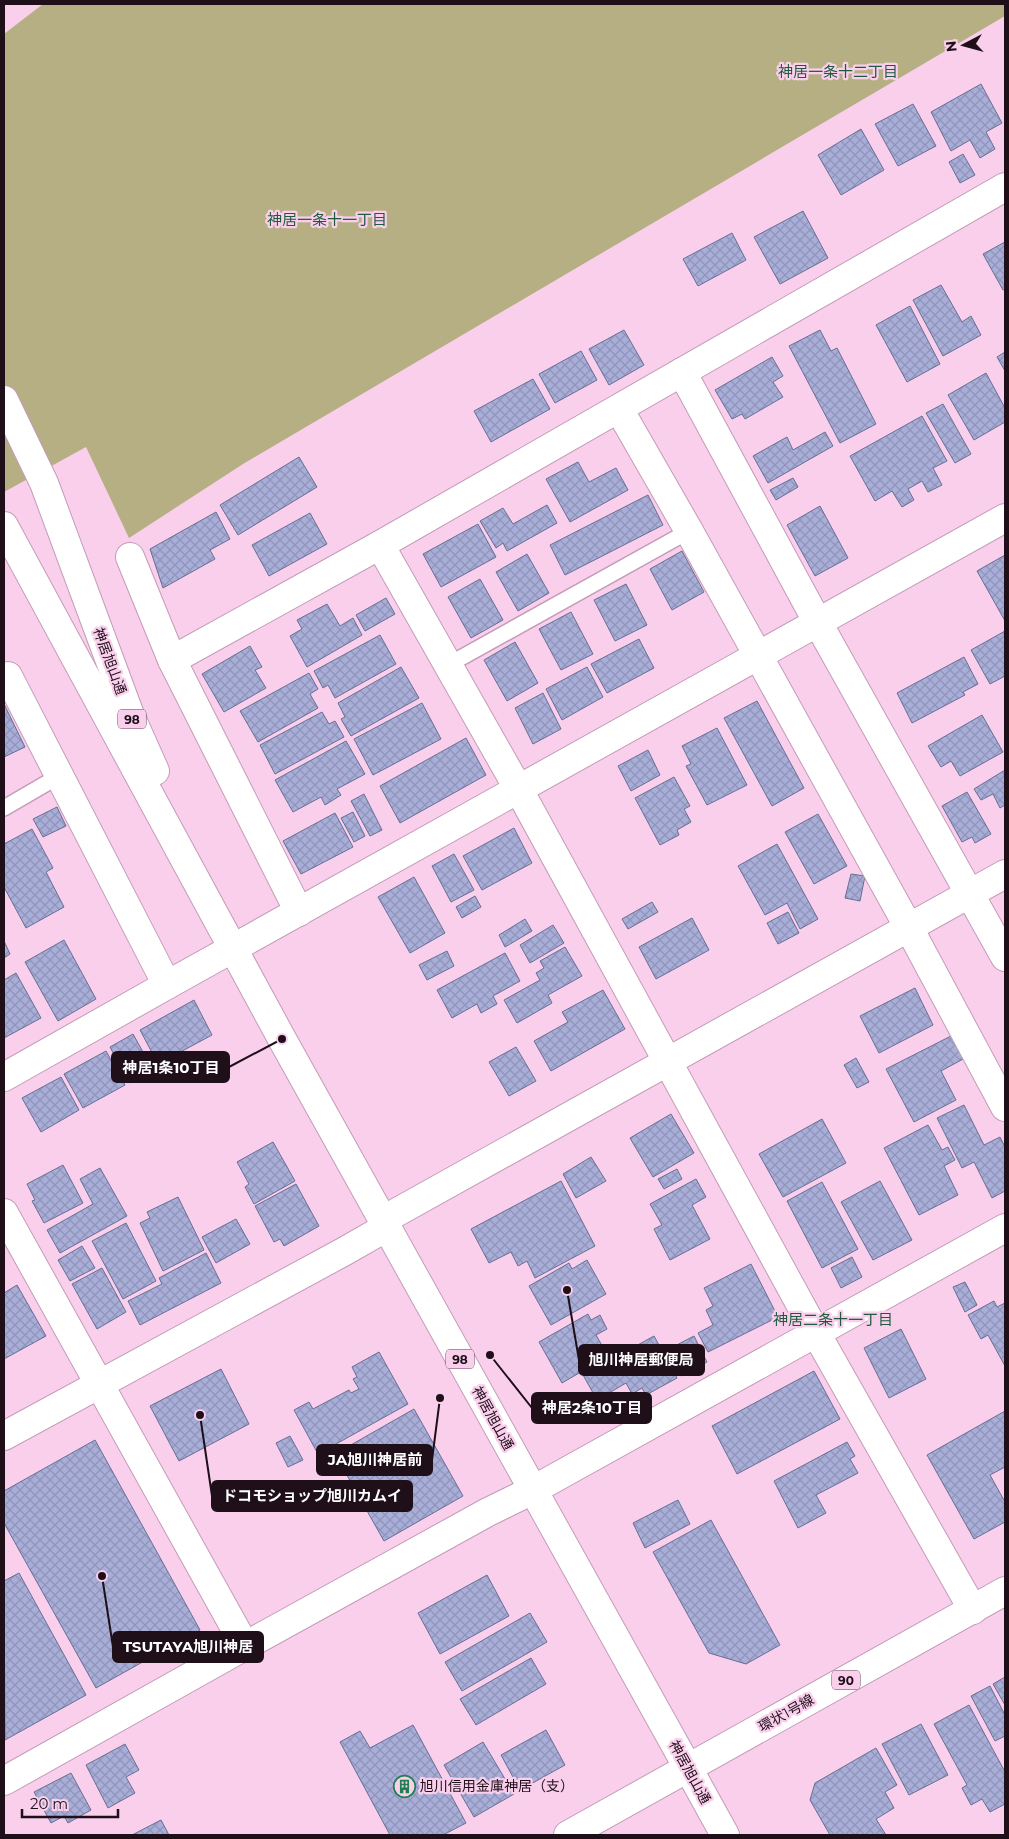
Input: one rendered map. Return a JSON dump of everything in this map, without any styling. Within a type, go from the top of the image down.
[{"type":"street","points":[[172,660],[380,545],[1005,187]]},
{"type":"street","points":[[682,372],[818,623],[1005,957]]},
{"type":"street","name":"神居旭山通","points":[[4,400],[44,483],[130,715],[233,949]]},
{"type":"street","points":[[619,409],[689,531],[909,928],[1005,1107]]},
{"type":"street","points":[[4,1077],[1005,518]]},
{"type":"street","name":"神居旭山通","points":[[4,526],[233,949],[725,1835]]},
{"type":"street","points":[[380,545],[519,790],[666,1063],[972,1610]]},
{"type":"street","points":[[130,556],[172,660],[300,912]]},
{"type":"street","points":[[4,678],[8,676],[167,985]]},
{"type":"street","points":[[4,1436],[100,1385],[666,1063],[1005,874]]},
{"type":"street","points":[[4,1213],[245,1646]]},
{"type":"street","points":[[4,1781],[245,1646],[488,1512],[534,1490],[1005,1228]]},
{"type":"street","name":"環状1号線","points":[[568,1835],[1005,1591]]},
{"type":"lane","points":[[448,665],[689,531]]},
{"type":"lane","points":[[4,808],[59,776]]},
{"type":"shaded area","points":[[43,4],[1005,4],[1005,16],[243,464],[129,538],[86,447],[4,492],[4,34]]},
{"type":"building","points":[[981,84],[1002,123],[986,132],[995,149],[980,158],[970,140],[951,151],[931,112]]},
{"type":"building","points":[[913,104],[936,146],[898,166],[875,124]]},
{"type":"building","points":[[861,129],[884,170],[841,195],[818,155]]},
{"type":"building","points":[[963,154],[975,175],[960,183],[949,162]]},
{"type":"building","points":[[803,211],[828,258],[780,284],[754,237]]},
{"type":"building","points":[[732,233],[746,260],[698,286],[683,259]]},
{"type":"building","points":[[1005,242],[1005,289],[1003,290],[983,254]]},
{"type":"building","points":[[941,285],[962,322],[971,316],[981,335],[943,356],[913,300]]},
{"type":"building","points":[[910,306],[940,364],[907,382],[876,325]]},
{"type":"building","points":[[624,330],[644,365],[609,385],[589,349]]},
{"type":"building","points":[[820,330],[831,351],[837,348],[876,424],[840,443],[789,346]]},
{"type":"building","points":[[581,351],[597,380],[555,403],[539,374]]},
{"type":"building","points":[[1005,352],[1005,371],[997,357]]},
{"type":"building","points":[[772,357],[783,376],[773,382],[783,397],[745,419],[742,414],[732,419],[715,390]]},
{"type":"building","points":[[986,373],[1005,408],[1005,422],[974,440],[948,395]]},
{"type":"building","points":[[533,379],[550,409],[491,442],[474,411]]},
{"type":"building","points":[[943,404],[971,454],[955,463],[926,413]]},
{"type":"building","points":[[922,416],[947,461],[933,468],[942,485],[928,492],[922,481],[908,489],[914,500],[902,507],[892,491],[875,501],[850,456]]},
{"type":"building","points":[[825,432],[833,446],[768,483],[753,456],[787,437],[793,450]]},
{"type":"building","points":[[299,457],[317,487],[238,535],[220,505]]},
{"type":"building","points":[[578,462],[589,482],[616,468],[628,490],[570,522],[546,479]]},
{"type":"building","points":[[793,478],[798,487],[776,500],[770,490]]},
{"type":"building","points":[[648,495],[663,525],[565,575],[550,545]]},
{"type":"building","points":[[547,505],[557,523],[507,551],[503,543],[496,548],[480,521],[503,508],[513,524]]},
{"type":"building","points":[[820,506],[848,558],[815,576],[787,525]]},
{"type":"building","points":[[216,512],[230,539],[210,550],[215,559],[163,588],[150,549]]},
{"type":"building","points":[[310,513],[327,544],[269,576],[252,545]]},
{"type":"building","points":[[478,524],[496,557],[441,587],[423,554]]},
{"type":"building","points":[[682,551],[704,592],[672,610],[650,569]]},
{"type":"building","points":[[527,554],[549,593],[518,611],[496,572]]},
{"type":"building","points":[[1005,555],[1005,621],[977,571]]},
{"type":"building","points":[[480,579],[503,620],[471,638],[448,597]]},
{"type":"building","points":[[626,584],[647,625],[615,641],[594,600]]},
{"type":"building","points":[[386,598],[395,614],[365,631],[356,615]]},
{"type":"building","points":[[327,604],[340,626],[353,618],[362,635],[307,667],[290,636],[302,629],[297,620]]},
{"type":"building","points":[[571,612],[593,654],[561,670],[539,629]]},
{"type":"building","points":[[1005,631],[1005,676],[990,684],[971,650]]},
{"type":"building","points":[[380,635],[396,664],[335,698],[328,685],[323,688],[314,671]]},
{"type":"building","points":[[639,639],[654,668],[607,693],[591,664]]},
{"type":"building","points":[[515,642],[538,683],[507,701],[484,660]]},
{"type":"building","points":[[250,646],[262,667],[255,670],[266,688],[224,712],[202,674]]},
{"type":"building","points":[[964,657],[978,684],[963,692],[965,695],[912,723],[897,693]]},
{"type":"building","points":[[401,667],[419,698],[351,736],[341,719],[345,717],[338,703]]},
{"type":"building","points":[[587,667],[603,697],[562,720],[546,689]]},
{"type":"building","points":[[309,673],[318,689],[310,694],[318,708],[258,742],[240,711]]},
{"type":"building","points":[[543,693],[561,729],[533,744],[515,708]]},
{"type":"building","points":[[757,701],[804,788],[772,806],[724,718]]},
{"type":"building","points":[[422,703],[441,739],[373,775],[354,739]]},
{"type":"building","points":[[4,704],[25,747],[4,757]]},
{"type":"building","points":[[322,712],[329,724],[335,721],[344,737],[275,774],[260,745]]},
{"type":"building","points":[[982,715],[1003,752],[960,776],[951,761],[941,767],[928,746]]},
{"type":"building","points":[[717,728],[747,785],[707,805],[686,766],[691,764],[682,746]]},
{"type":"building","points":[[466,738],[486,775],[400,823],[380,786]]},
{"type":"building","points":[[346,741],[365,774],[337,789],[341,795],[325,805],[321,797],[293,812],[275,780]]},
{"type":"building","points":[[648,750],[660,775],[631,791],[618,766]]},
{"type":"building","points":[[1005,770],[1005,805],[1000,808],[993,794],[981,800],[974,789]]},
{"type":"building","points":[[674,777],[690,806],[684,809],[691,822],[677,830],[679,835],[660,845],[635,798]]},
{"type":"building","points":[[967,792],[991,834],[975,843],[972,837],[962,842],[942,806]]},
{"type":"building","points":[[364,794],[382,830],[370,836],[351,801]]},
{"type":"building","points":[[57,807],[66,826],[43,837],[33,819]]},
{"type":"building","points":[[353,812],[365,836],[354,842],[341,818]]},
{"type":"building","points":[[335,813],[353,847],[301,874],[283,841]]},
{"type":"building","points":[[818,814],[847,866],[814,884],[785,832]]},
{"type":"building","points":[[514,828],[532,863],[482,890],[463,856]]},
{"type":"building","points":[[32,829],[53,868],[46,872],[64,907],[26,928],[4,887],[4,844]]},
{"type":"building","points":[[777,844],[818,919],[800,929],[787,903],[765,915],[738,866]]},
{"type":"building","points":[[454,854],[474,890],[451,902],[432,866]]},
{"type":"building","points":[[851,874],[865,876],[860,901],[845,898]]},
{"type":"building","points":[[414,877],[445,933],[410,953],[378,897]]},
{"type":"building","points":[[475,896],[481,907],[462,918],[456,907]]},
{"type":"building","points":[[652,902],[658,912],[628,929],[622,919]]},
{"type":"building","points":[[788,912],[799,933],[778,944],[767,923]]},
{"type":"building","points":[[692,918],[709,950],[656,979],[639,947]]},
{"type":"building","points":[[525,919],[532,931],[505,947],[499,935]]},
{"type":"building","points":[[553,925],[564,943],[530,963],[520,945]]},
{"type":"building","points":[[64,940],[96,999],[58,1021],[25,962]]},
{"type":"building","points":[[4,941],[10,954],[4,958]]},
{"type":"building","points":[[565,947],[582,976],[548,995],[552,1003],[517,1023],[504,1000],[540,980],[536,973],[544,968],[540,961]]},
{"type":"building","points":[[447,951],[454,966],[427,980],[419,965]]},
{"type":"building","points":[[505,953],[520,981],[493,996],[497,1004],[481,1013],[477,1004],[452,1018],[437,990]]},
{"type":"building","points":[[16,973],[41,1018],[4,1038],[4,980]]},
{"type":"building","points":[[915,988],[933,1025],[879,1053],[860,1016]]},
{"type":"building","points":[[603,990],[625,1029],[551,1071],[534,1041],[568,1022],[562,1012]]},
{"type":"building","points":[[194,1000],[212,1035],[158,1064],[140,1030]]},
{"type":"building","points":[[133,1034],[153,1070],[129,1083],[110,1047]]},
{"type":"building","points":[[953,1035],[965,1058],[941,1071],[956,1100],[914,1122],[886,1069]]},
{"type":"building","points":[[516,1047],[536,1081],[509,1096],[489,1062]]},
{"type":"building","points":[[106,1051],[125,1085],[83,1108],[64,1074]]},
{"type":"building","points":[[856,1058],[869,1082],[857,1088],[844,1065]]},
{"type":"building","points":[[61,1077],[79,1110],[41,1132],[22,1098]]},
{"type":"building","points":[[964,1105],[984,1145],[1000,1137],[1005,1147],[1005,1191],[992,1198],[974,1162],[962,1168],[937,1118]]},
{"type":"building","points":[[671,1114],[694,1153],[653,1177],[630,1138]]},
{"type":"building","points":[[822,1119],[846,1163],[783,1197],[759,1154]]},
{"type":"building","points":[[928,1125],[942,1150],[948,1147],[955,1160],[944,1166],[958,1195],[919,1215],[884,1148]]},
{"type":"building","points":[[273,1142],[295,1181],[254,1204],[245,1187],[249,1184],[237,1162]]},
{"type":"building","points":[[591,1157],[606,1181],[576,1198],[563,1174]]},
{"type":"building","points":[[63,1165],[83,1203],[44,1223],[32,1201],[35,1200],[27,1184]]},
{"type":"building","points":[[100,1168],[127,1216],[60,1253],[47,1230],[93,1204],[80,1179]]},
{"type":"building","points":[[677,1169],[682,1179],[664,1189],[658,1179]]},
{"type":"building","points":[[696,1179],[706,1197],[692,1205],[710,1239],[670,1260],[654,1229],[662,1225],[650,1204]]},
{"type":"building","points":[[561,1181],[595,1246],[535,1278],[527,1261],[518,1266],[511,1252],[489,1263],[471,1229]]},
{"type":"building","points":[[880,1181],[912,1240],[873,1260],[841,1202]]},
{"type":"building","points":[[822,1182],[858,1249],[822,1268],[787,1201]]},
{"type":"building","points":[[296,1184],[319,1226],[284,1246],[280,1239],[274,1242],[255,1206]]},
{"type":"building","points":[[178,1197],[204,1250],[163,1271],[140,1223],[150,1218],[147,1212]]},
{"type":"building","points":[[236,1219],[250,1244],[216,1263],[202,1237]]},
{"type":"building","points":[[126,1223],[156,1281],[123,1299],[92,1241]]},
{"type":"building","points":[[82,1246],[95,1268],[70,1281],[58,1260]]},
{"type":"building","points":[[206,1253],[221,1283],[140,1325],[128,1301],[162,1284],[159,1278]]},
{"type":"building","points":[[852,1257],[862,1277],[841,1288],[831,1268]]},
{"type":"building","points":[[587,1260],[606,1294],[551,1325],[529,1286],[569,1263],[572,1269]]},
{"type":"building","points":[[751,1264],[778,1317],[708,1352],[698,1333],[713,1325],[706,1310],[713,1306],[704,1288]]},
{"type":"building","points":[[102,1268],[126,1312],[97,1329],[72,1284]]},
{"type":"building","points":[[965,1282],[977,1305],[965,1312],[953,1287]]},
{"type":"building","points":[[17,1285],[46,1336],[4,1359],[4,1293]]},
{"type":"building","points":[[994,1301],[997,1307],[1005,1303],[1005,1366],[988,1335],[981,1339],[968,1315]]},
{"type":"building","points":[[588,1314],[591,1320],[600,1315],[607,1329],[596,1335],[608,1356],[562,1383],[539,1342]]},
{"type":"building","points":[[901,1329],[926,1379],[889,1398],[864,1348]]},
{"type":"building","points":[[654,1336],[677,1378],[646,1395],[642,1388],[632,1394],[626,1383],[597,1400],[583,1375]]},
{"type":"building","points":[[694,1336],[707,1362],[681,1376],[667,1350]]},
{"type":"building","points":[[379,1352],[408,1404],[318,1454],[294,1410],[309,1402],[313,1409],[349,1390],[351,1393],[359,1389],[353,1379],[357,1377],[352,1367]]},
{"type":"building","points":[[221,1369],[249,1424],[179,1461],[150,1406]]},
{"type":"building","points":[[814,1371],[840,1419],[737,1474],[712,1426]]},
{"type":"building","points":[[414,1409],[463,1496],[384,1541],[335,1454]]},
{"type":"building","points":[[1005,1411],[1005,1467],[990,1475],[1005,1502],[1005,1522],[974,1539],[927,1455]]},
{"type":"building","points":[[290,1436],[303,1460],[288,1467],[276,1443]]},
{"type":"building","points":[[95,1440],[200,1630],[96,1688],[4,1523],[4,1491]]},
{"type":"building","points":[[847,1442],[855,1456],[850,1459],[858,1473],[816,1495],[826,1513],[798,1528],[774,1481]]},
{"type":"building","points":[[678,1500],[690,1524],[645,1548],[633,1523]]},
{"type":"building","points":[[711,1520],[780,1645],[746,1664],[709,1653],[653,1552]]},
{"type":"building","points":[[19,1573],[86,1695],[5,1740],[4,1581]]},
{"type":"building","points":[[487,1575],[509,1616],[440,1654],[418,1613]]},
{"type":"building","points":[[530,1613],[547,1642],[462,1691],[445,1662]]},
{"type":"building","points":[[531,1658],[546,1684],[476,1725],[460,1699]]},
{"type":"building","points":[[1005,1677],[1005,1705],[993,1684]]},
{"type":"building","points":[[990,1686],[1005,1715],[1005,1736],[995,1741],[971,1696]]},
{"type":"building","points":[[969,1705],[1005,1772],[1005,1804],[990,1812],[982,1799],[971,1805],[962,1788],[967,1785],[934,1724]]},
{"type":"building","points":[[921,1724],[948,1775],[909,1795],[882,1744]]},
{"type":"building","name":"旭川信用金庫神居（支）","points":[[413,1725],[466,1823],[443,1835],[390,1835],[340,1742],[360,1731],[370,1748]]},
{"type":"building","points":[[546,1730],[565,1765],[520,1790],[501,1755]]},
{"type":"building","points":[[483,1742],[514,1794],[474,1817],[444,1765]]},
{"type":"building","points":[[125,1744],[139,1770],[126,1777],[135,1793],[108,1808],[86,1765]]},
{"type":"building","points":[[876,1748],[897,1785],[885,1792],[894,1808],[876,1819],[886,1835],[830,1835],[810,1800],[815,1783]]},
{"type":"building","points":[[71,1773],[91,1810],[68,1823],[64,1816],[51,1823],[34,1792]]},
{"type":"building","points":[[161,1820],[169,1835],[132,1835]]},
{"type":"place","name":"神居1条10丁目","points":[[282,1039]]},
{"type":"place","name":"旭川神居郵便局","points":[[567,1290]]},
{"type":"place","name":"神居2条10丁目","points":[[490,1355]]},
{"type":"place","name":"JA旭川神居前","points":[[440,1398]]},
{"type":"place","name":"ドコモショップ旭川カムイ","points":[[200,1415]]},
{"type":"place","name":"TSUTAYA旭川神居","points":[[102,1576]]},
{"type":"place","name":"旭川信用金庫神居（支）","points":[[404,1786]]},
{"type":"district","name":"神居一条十二丁目","points":[[838,71]]},
{"type":"district","name":"神居一条十一丁目","points":[[327,219]]},
{"type":"district","name":"神居二条十一丁目","points":[[833,1319]]}]
